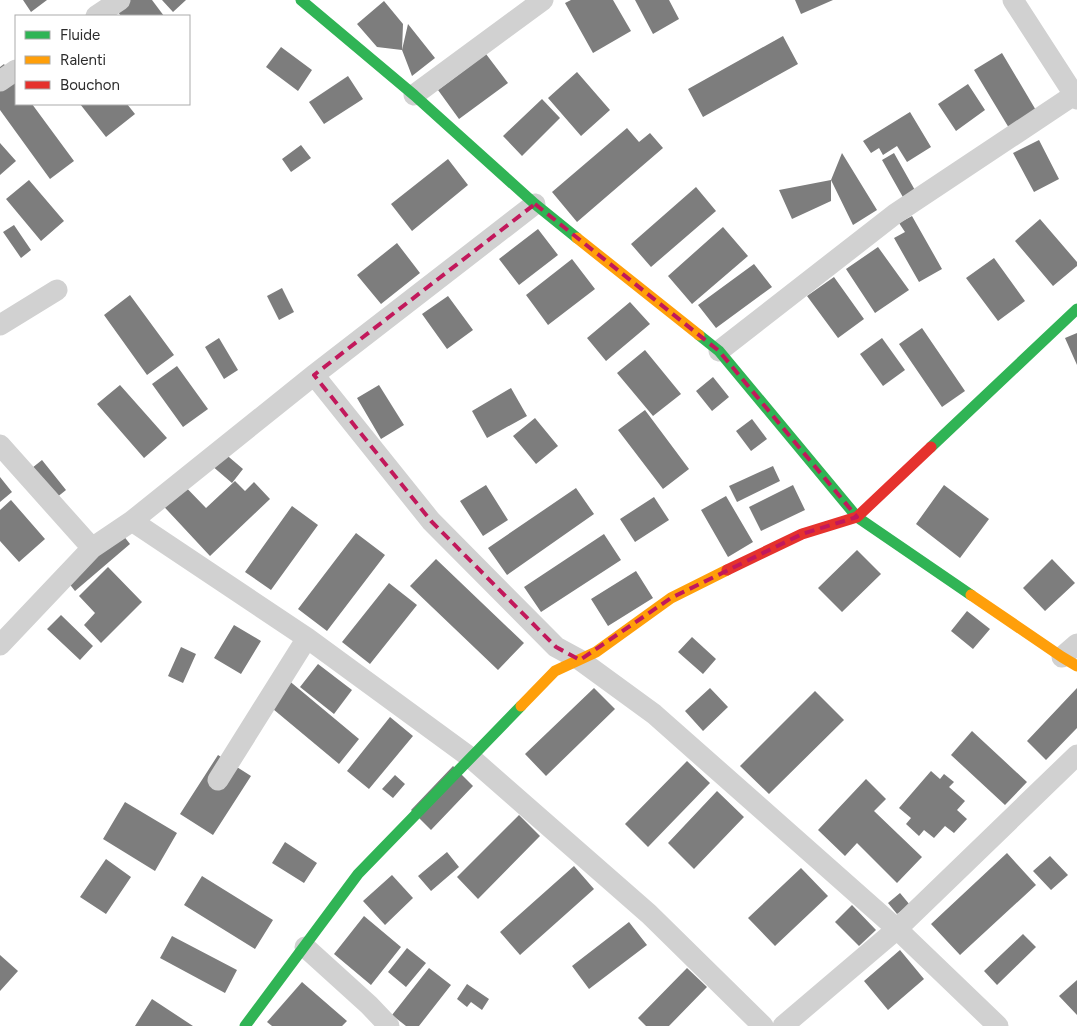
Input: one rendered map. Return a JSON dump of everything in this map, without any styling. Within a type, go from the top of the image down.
[{"type":"street","points":[[98,15],[120,0]]},
{"type":"street","points":[[301,0],[414,95],[535,204],[719,351],[857,517],[1072,656]]},
{"type":"street","points":[[414,95],[543,0]]},
{"type":"street","points":[[719,351],[895,214],[1075,97],[1013,0]]},
{"type":"street","points":[[0,81],[15,71]]},
{"type":"street","points":[[0,645],[92,548],[132,521],[314,375],[535,204]]},
{"type":"street","points":[[0,325],[57,290]]},
{"type":"street","points":[[245,1026],[358,874],[555,671],[596,652],[671,598],[802,534],[857,517],[1077,309]]},
{"type":"street","points":[[314,375],[431,521],[556,646],[580,660],[654,714],[897,930],[998,1026]]},
{"type":"street","points":[[0,445],[92,548]]},
{"type":"street","points":[[132,521],[307,638],[470,758],[649,914],[763,1026]]},
{"type":"street","points":[[218,780],[307,638]]},
{"type":"street","points":[[783,1026],[897,930],[1077,755]]},
{"type":"street","points":[[305,947],[369,1005],[388,1026]]},
{"type":"highlighted area","points":[[535,204],[719,351],[857,517],[802,534],[671,598],[580,660],[556,647],[431,521],[314,375]]},
{"type":"building","points":[[23,0],[47,0],[31,12]]},
{"type":"building","points":[[115,0],[152,0],[163,15],[120,15],[111,3]]},
{"type":"building","points":[[162,0],[186,0],[173,12]]},
{"type":"building","points":[[571,0],[613,0],[631,31],[593,53],[565,3]]},
{"type":"building","points":[[635,0],[669,0],[679,19],[653,34]]},
{"type":"building","points":[[795,0],[833,0],[801,14]]},
{"type":"building","points":[[384,1],[403,24],[402,50],[377,47],[357,24]]},
{"type":"building","points":[[408,24],[435,58],[412,76],[402,50]]},
{"type":"building","points":[[783,36],[798,64],[703,117],[688,89]]},
{"type":"building","points":[[281,47],[312,70],[298,91],[266,67]]},
{"type":"building","points":[[1002,53],[1037,112],[1009,128],[974,70]]},
{"type":"building","points":[[486,54],[508,83],[459,119],[438,90]]},
{"type":"building","points":[[4,64],[15,80],[15,105],[33,105],[74,161],[50,179],[0,110],[0,67]]},
{"type":"building","points":[[577,72],[610,110],[581,136],[548,98]]},
{"type":"building","points":[[348,76],[363,99],[324,124],[309,102]]},
{"type":"building","points":[[968,84],[985,110],[956,131],[938,104]]},
{"type":"building","points":[[542,99],[560,118],[522,156],[503,136]]},
{"type":"building","points":[[81,105],[128,105],[135,114],[106,137]]},
{"type":"building","points":[[910,112],[931,147],[907,162],[897,146],[883,155],[879,148],[871,153],[863,141]]},
{"type":"building","points":[[627,128],[639,142],[650,133],[663,148],[577,222],[552,192]]},
{"type":"building","points":[[1039,140],[1059,179],[1034,192],[1013,153]]},
{"type":"building","points":[[0,143],[16,161],[0,175]]},
{"type":"building","points":[[301,145],[311,158],[291,172],[282,159]]},
{"type":"building","points":[[842,153],[877,210],[853,225],[831,180]]},
{"type":"building","points":[[894,153],[916,192],[904,199],[882,160]]},
{"type":"building","points":[[448,159],[468,185],[412,231],[391,204]]},
{"type":"building","points":[[29,180],[64,221],[41,241],[6,199]]},
{"type":"building","points":[[831,180],[831,201],[792,219],[779,190]]},
{"type":"building","points":[[696,187],[716,211],[651,267],[631,244]]},
{"type":"building","points":[[912,216],[942,269],[919,282],[894,238],[905,232],[899,223]]},
{"type":"building","points":[[1040,219],[1077,262],[1077,266],[1053,286],[1015,241]]},
{"type":"building","points":[[14,225],[31,250],[21,258],[3,232]]},
{"type":"building","points":[[723,227],[748,256],[692,304],[668,276]]},
{"type":"building","points":[[538,229],[558,255],[519,285],[499,259]]},
{"type":"building","points":[[397,243],[420,273],[381,304],[357,275]]},
{"type":"building","points":[[878,247],[909,290],[875,313],[846,269]]},
{"type":"building","points":[[994,258],[1025,301],[998,321],[966,278]]},
{"type":"building","points":[[572,259],[595,289],[548,325],[526,295]]},
{"type":"building","points":[[754,264],[772,287],[716,328],[698,305]]},
{"type":"building","points":[[834,277],[864,319],[838,338],[807,296]]},
{"type":"building","points":[[282,288],[294,312],[279,320],[267,296]]},
{"type":"building","points":[[130,295],[174,355],[147,375],[104,315]]},
{"type":"building","points":[[448,296],[473,330],[447,349],[422,314]]},
{"type":"building","points":[[630,302],[650,324],[606,361],[587,338]]},
{"type":"building","points":[[922,328],[965,391],[942,407],[899,344]]},
{"type":"building","points":[[1077,333],[1077,365],[1065,338]]},
{"type":"building","points":[[219,338],[238,370],[224,379],[205,347]]},
{"type":"building","points":[[882,338],[905,370],[883,386],[860,354]]},
{"type":"building","points":[[645,350],[681,394],[653,416],[617,373]]},
{"type":"building","points":[[177,366],[208,409],[183,427],[152,384]]},
{"type":"building","points":[[713,377],[729,397],[712,411],[696,391]]},
{"type":"building","points":[[120,385],[167,438],[144,458],[97,404]]},
{"type":"building","points":[[379,385],[404,425],[381,439],[357,398]]},
{"type":"building","points":[[511,388],[527,416],[487,438],[472,411]]},
{"type":"building","points":[[645,410],[689,469],[663,489],[618,430]]},
{"type":"building","points":[[535,418],[558,446],[536,464],[513,436]]},
{"type":"building","points":[[752,419],[767,439],[751,451],[736,431]]},
{"type":"building","points":[[216,446],[243,469],[232,483],[204,459]]},
{"type":"building","points":[[42,460],[66,490],[51,502],[27,472]]},
{"type":"building","points":[[773,466],[780,481],[737,502],[729,486]]},
{"type":"building","points":[[0,477],[12,492],[0,502]]},
{"type":"building","points":[[176,477],[206,508],[235,481],[245,491],[254,482],[270,499],[210,556],[155,497]]},
{"type":"building","points":[[486,485],[508,520],[483,536],[460,501]]},
{"type":"building","points":[[793,485],[805,510],[761,531],[749,507]]},
{"type":"building","points":[[944,485],[989,519],[960,558],[916,524]]},
{"type":"building","points":[[576,488],[594,514],[507,575],[488,548]]},
{"type":"building","points":[[726,496],[753,542],[728,557],[701,510]]},
{"type":"building","points":[[654,497],[669,520],[635,542],[620,519]]},
{"type":"building","points":[[11,500],[45,539],[19,562],[0,541],[0,510]]},
{"type":"building","points":[[292,506],[318,525],[271,590],[245,572]]},
{"type":"building","points":[[115,525],[130,544],[75,591],[60,572]]},
{"type":"building","points":[[356,533],[385,555],[327,631],[298,609]]},
{"type":"building","points":[[604,534],[621,560],[541,612],[524,587]]},
{"type":"building","points":[[857,550],[881,574],[842,612],[818,588]]},
{"type":"building","points":[[436,559],[524,643],[498,670],[410,586]]},
{"type":"building","points":[[1052,559],[1075,583],[1045,611],[1023,588]]},
{"type":"building","points":[[108,567],[142,602],[101,643],[84,625],[95,613],[79,596]]},
{"type":"building","points":[[636,571],[653,598],[608,626],[591,599]]},
{"type":"building","points":[[389,583],[417,605],[370,664],[342,642]]},
{"type":"building","points":[[967,611],[990,629],[973,649],[951,631]]},
{"type":"building","points":[[61,615],[93,646],[80,660],[47,629]]},
{"type":"building","points":[[234,625],[261,641],[241,674],[214,658]]},
{"type":"building","points":[[692,637],[716,659],[703,674],[678,652]]},
{"type":"building","points":[[181,647],[196,654],[183,683],[168,676]]},
{"type":"building","points":[[318,664],[352,690],[334,714],[300,687]]},
{"type":"building","points":[[281,674],[359,739],[339,764],[261,699]]},
{"type":"building","points":[[594,688],[615,709],[546,776],[525,754]]},
{"type":"building","points":[[710,688],[728,707],[703,731],[685,711]]},
{"type":"building","points":[[1077,688],[1077,728],[1046,760],[1027,741]]},
{"type":"building","points":[[815,691],[844,720],[769,794],[740,766]]},
{"type":"building","points":[[390,717],[413,736],[369,789],[347,771]]},
{"type":"building","points":[[972,731],[1027,782],[1005,805],[951,755]]},
{"type":"building","points":[[218,755],[251,776],[213,835],[180,814]]},
{"type":"building","points":[[687,761],[710,783],[648,847],[625,824]]},
{"type":"building","points":[[453,766],[473,786],[431,830],[411,810]]},
{"type":"building","points":[[931,771],[940,779],[944,774],[954,782],[949,787],[965,801],[957,810],[967,819],[954,833],[945,826],[934,838],[924,830],[919,836],[906,824],[911,818],[899,808]]},
{"type":"building","points":[[395,775],[405,784],[393,798],[382,789]]},
{"type":"building","points":[[866,779],[886,799],[874,811],[922,857],[897,883],[857,843],[845,856],[818,830]]},
{"type":"building","points":[[717,791],[744,817],[694,869],[668,843]]},
{"type":"building","points":[[125,802],[177,833],[155,871],[103,839]]},
{"type":"building","points":[[519,815],[540,836],[478,899],[457,877]]},
{"type":"building","points":[[285,842],[317,863],[304,883],[272,863]]},
{"type":"building","points":[[447,852],[459,867],[431,891],[418,876]]},
{"type":"building","points":[[1007,853],[1036,885],[960,955],[931,924]]},
{"type":"building","points":[[1050,856],[1068,875],[1051,890],[1033,871]]},
{"type":"building","points":[[106,859],[131,877],[106,914],[80,897]]},
{"type":"building","points":[[574,866],[594,889],[520,955],[500,932]]},
{"type":"building","points":[[801,868],[828,896],[775,946],[748,918]]},
{"type":"building","points":[[392,875],[413,898],[385,925],[363,901]]},
{"type":"building","points":[[202,876],[273,920],[255,949],[184,905]]},
{"type":"building","points":[[900,893],[910,905],[897,914],[888,903]]},
{"type":"building","points":[[852,905],[876,930],[859,946],[835,922]]},
{"type":"building","points":[[364,916],[401,947],[371,985],[334,954]]},
{"type":"building","points":[[629,922],[647,945],[589,989],[572,966]]},
{"type":"building","points":[[1023,934],[1036,947],[997,985],[984,971]]},
{"type":"building","points":[[172,936],[237,970],[225,993],[160,958]]},
{"type":"building","points":[[407,948],[426,963],[406,987],[388,972]]},
{"type":"building","points":[[900,950],[924,979],[888,1010],[864,981]]},
{"type":"building","points":[[0,955],[18,971],[0,991]]},
{"type":"building","points":[[429,968],[451,985],[419,1026],[406,1026],[392,1015]]},
{"type":"building","points":[[687,968],[707,987],[669,1026],[646,1026],[638,1018]]},
{"type":"building","points":[[1077,980],[1077,1015],[1059,996]]},
{"type":"building","points":[[302,982],[347,1021],[342,1026],[272,1026],[267,1022]]},
{"type":"building","points":[[467,984],[489,999],[482,1010],[471,1002],[467,1007],[457,999]]},
{"type":"building","points":[[152,999],[193,1026],[135,1026]]},
{"type":"traffic: fast","points":[[301,0],[414,95],[535,204],[577,238]]},
{"type":"traffic: fast","points":[[931,447],[1077,309]]},
{"type":"traffic: fast","points":[[699,335],[719,351],[857,517],[971,595]]},
{"type":"traffic: fast","points":[[245,1026],[358,874],[521,706]]},
{"type":"traffic: slow","points":[[577,238],[699,335]]},
{"type":"traffic: slow","points":[[521,706],[555,671],[596,652],[671,598],[727,570]]},
{"type":"traffic: slow","points":[[971,595],[1077,666]]},
{"type":"traffic: jam","points":[[727,570],[802,534],[857,517],[931,447]]}]
